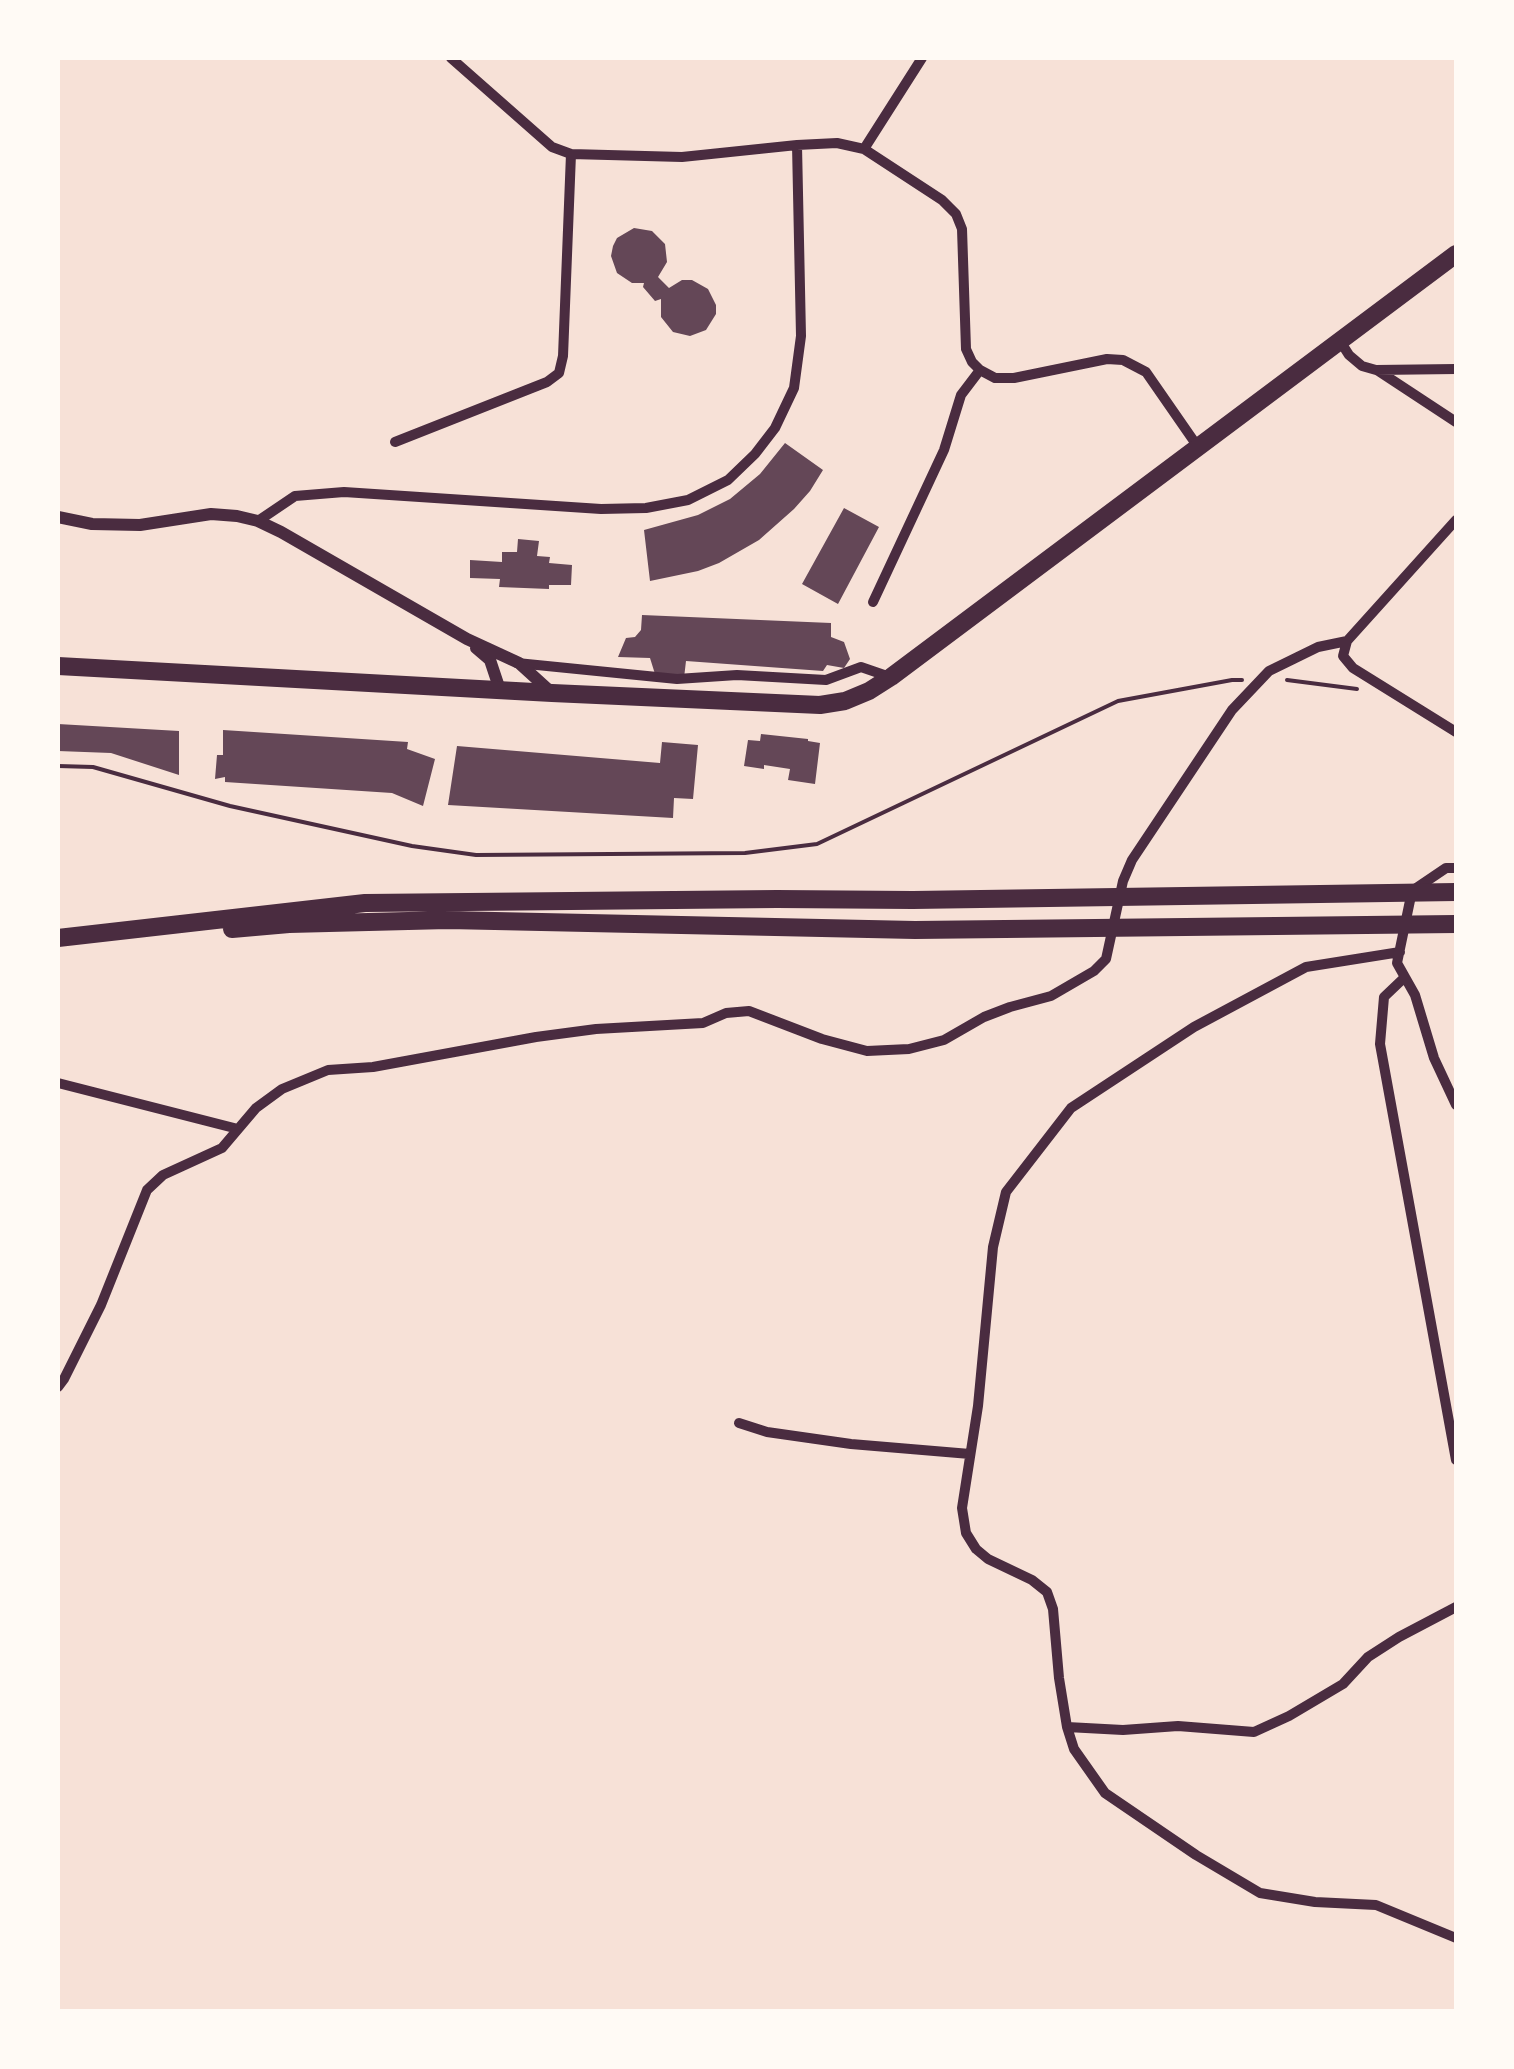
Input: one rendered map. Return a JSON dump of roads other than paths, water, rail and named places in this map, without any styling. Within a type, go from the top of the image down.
[{"type":"main road","points":[[58,666],[552,694],[820,705],[845,701],[890,677],[1456,254]]},
{"type":"main road","points":[[58,938],[366,903],[1456,892]]},
{"type":"main road","points":[[58,950],[99,942],[289,924],[448,920],[915,930],[1456,924]]},
{"type":"street","points":[[451,58],[552,148],[571,154],[682,157],[837,143],[864,149],[942,200],[956,214],[962,229],[966,350],[980,370],[995,378],[1014,378],[1123,360],[1146,372],[1198,447]]},
{"type":"street","points":[[864,149],[922,58]]},
{"type":"street","points":[[258,522],[294,496],[311,494],[344,492],[601,509],[646,508],[688,500],[728,480],[775,428],[794,388],[801,336],[797,145]]},
{"type":"street","points":[[395,442],[560,374],[571,154]]},
{"type":"street","points":[[1340,342],[1362,366],[1376,370],[1456,369]]},
{"type":"street","points":[[874,602],[944,450],[962,395],[980,370]]},
{"type":"street","points":[[1376,370],[1456,422]]},
{"type":"street","points":[[58,517],[92,524],[140,525],[211,514],[258,522],[467,639],[519,663],[552,694]]},
{"type":"street","points":[[1456,520],[1346,641],[1343,656],[1353,668],[1456,732]]},
{"type":"street","points":[[467,639],[490,660],[500,690]]},
{"type":"street","points":[[58,1388],[101,1305],[147,1190],[163,1175],[222,1148],[256,1108],[282,1089],[328,1070],[374,1067],[581,1031],[703,1022],[726,1013],[749,1011],[822,1039],[867,1051],[910,1050],[944,1040],[1010,1007],[1051,996],[1094,972],[1106,958],[1123,881],[1132,860],[1232,710],[1269,671],[1318,647],[1346,641]]},
{"type":"street","points":[[490,660],[677,680],[737,675],[826,680],[861,667],[890,677]]},
{"type":"street","points":[[470,689],[490,660]]},
{"type":"street","points":[[1456,868],[1446,868],[1412,892],[1397,964],[1416,994],[1434,1058],[1456,1105]]},
{"type":"street","points":[[1400,952],[1306,967],[1194,1027],[1071,1108],[1006,1192],[993,1246],[978,1406],[962,1508],[966,1533],[976,1549],[1047,1592],[1058,1678],[1074,1749],[1105,1793],[1260,1893],[1315,1902],[1376,1905],[1456,1938]]},
{"type":"street","points":[[1405,976],[1384,996],[1380,1044],[1456,1460]]},
{"type":"street","points":[[58,1084],[238,1130]]},
{"type":"street","points":[[739,1424],[850,1444],[970,1454]]},
{"type":"street","points":[[1068,1728],[1178,1726],[1254,1732],[1342,1684],[1368,1657],[1456,1606]]}]
